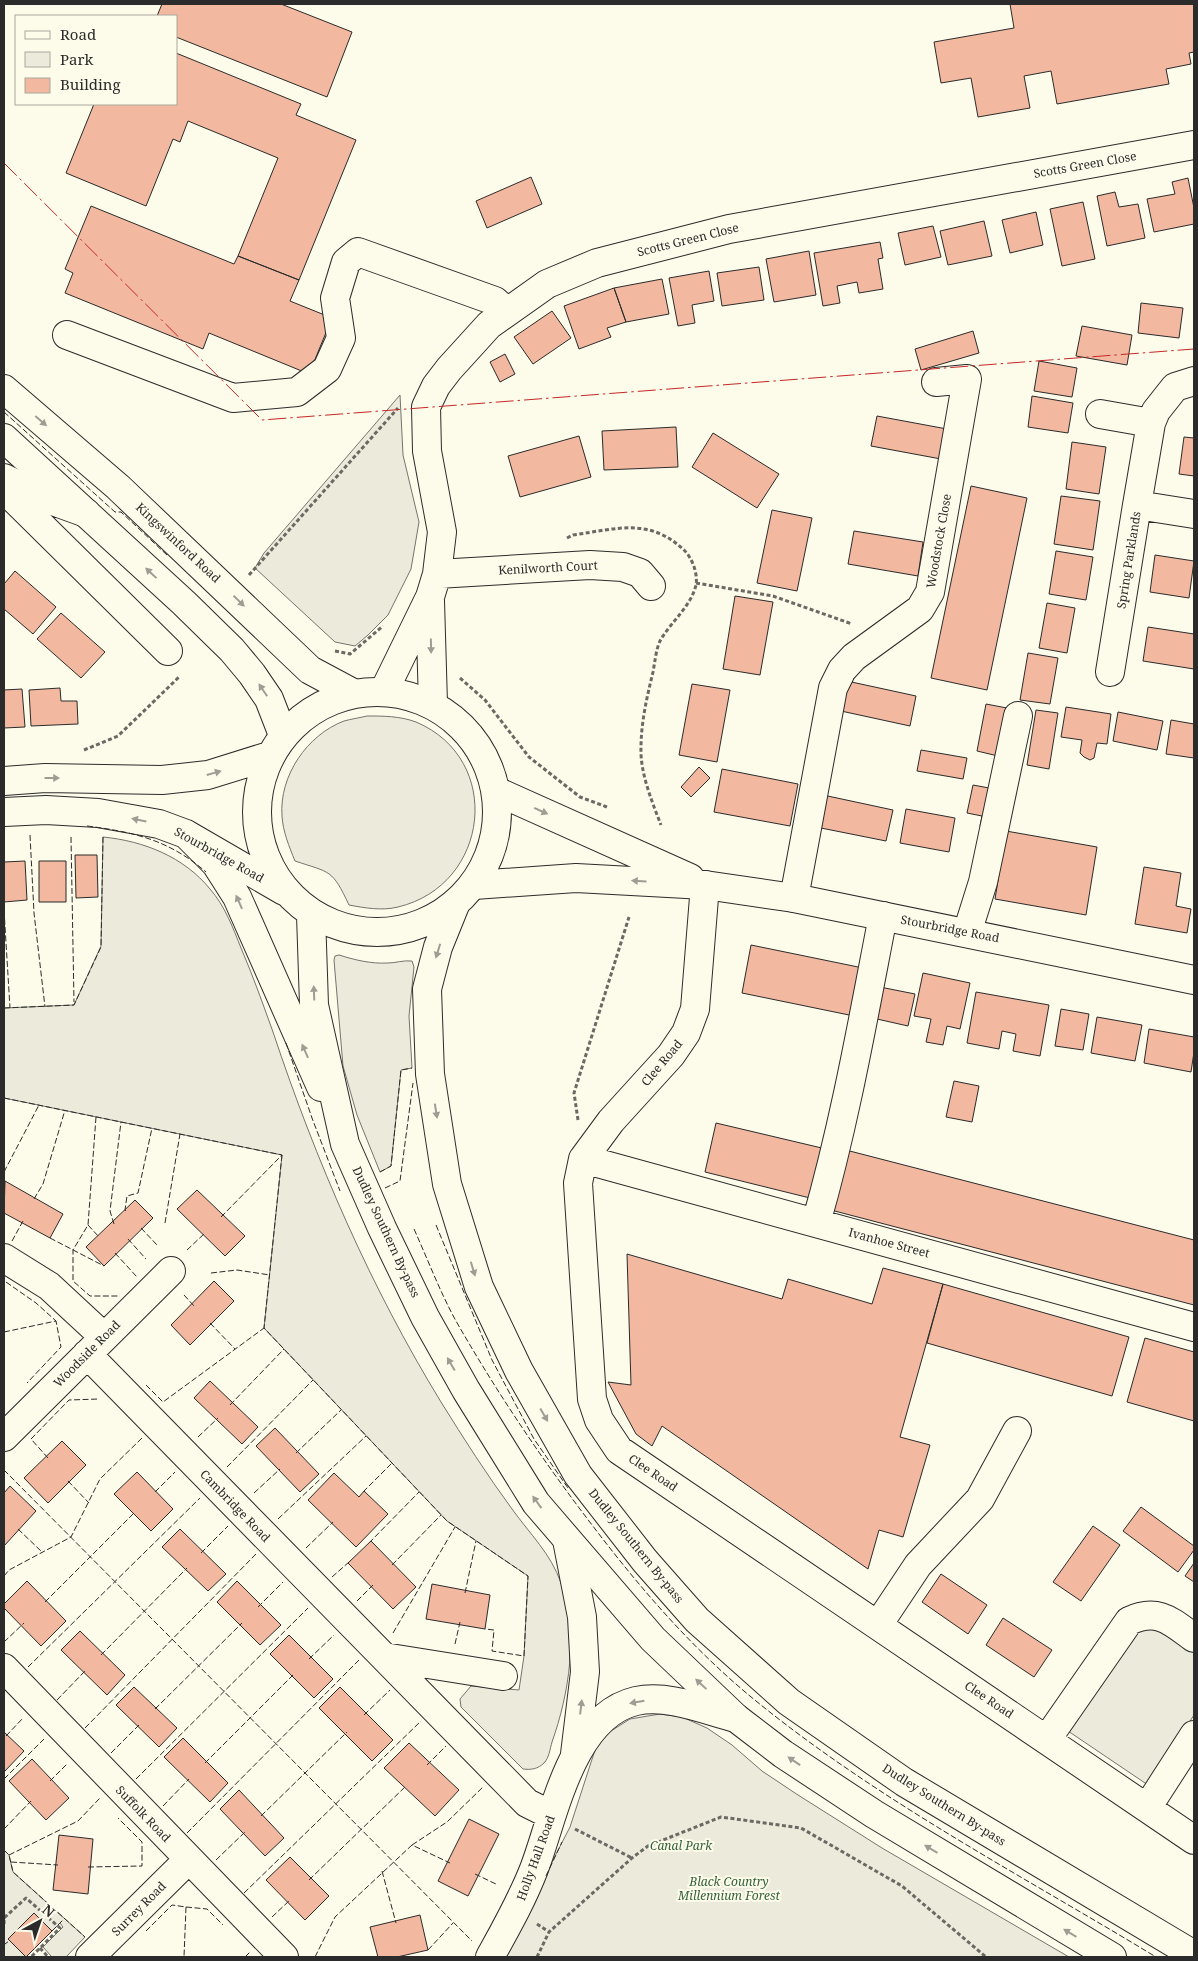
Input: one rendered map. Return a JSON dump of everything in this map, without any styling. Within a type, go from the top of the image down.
[{"type":"main road","name":"Scotts Green Close","points":[[433,704],[433,585],[442,532],[427,451],[426,406],[436,386],[449,369],[489,325],[547,284],[596,263],[729,229],[1194,145]]},
{"type":"main road","points":[[67,335],[233,398],[297,392],[328,369],[341,338],[334,298],[346,262],[358,252],[495,301],[507,312]]},
{"type":"main road","name":"Woodstock Close","points":[[794,898],[833,688],[842,670],[854,657],[920,609],[930,592],[967,380],[936,382]]},
{"type":"main road","points":[[1137,505],[1151,423],[1156,411],[1175,386],[1194,380]]},
{"type":"main road","name":"Kingswinford Road","points":[[4,389],[118,487],[310,670],[353,693]]},
{"type":"main road","points":[[1100,414],[1151,423]]},
{"type":"main road","points":[[4,438],[232,650],[252,674],[269,700],[276,746]]},
{"type":"main road","points":[[4,478],[42,497],[86,513]]},
{"type":"main road","points":[[4,489],[168,651]]},
{"type":"main road","name":"Spring Parklands","points":[[1110,672],[1137,505],[1194,514]]},
{"type":"main road","name":"Kenilworth Court","points":[[433,585],[590,565],[623,567],[640,573],[651,586]]},
{"type":"main road","name":"Scotts Green Close","points":[[384,691],[433,585]]},
{"type":"main road","points":[[384,691],[409,695],[433,704],[456,720],[474,740],[488,764],[496,791],[498,824],[489,858],[474,885],[455,905],[422,925],[385,933],[347,930],[311,915],[284,891],[267,858],[256,826],[257,790],[276,746],[314,708],[353,693],[384,691]]},
{"type":"main road","points":[[967,933],[983,882],[1018,716]]},
{"type":"main road","points":[[4,781],[45,778],[162,780],[208,775],[276,746]]},
{"type":"main road","name":"Stourbridge Road","points":[[496,791],[705,885]]},
{"type":"main road","name":"Stourbridge Road","points":[[4,812],[46,810],[98,813],[159,824],[186,834],[284,891]]},
{"type":"main road","points":[[186,834],[216,864],[237,897],[346,1144]]},
{"type":"main road","name":"Stourbridge Road","points":[[474,885],[576,878],[705,885],[794,898],[1194,980]]},
{"type":"main road","name":"Clee Road","points":[[705,885],[695,1009],[686,1033],[671,1055],[611,1122],[583,1159],[578,1183],[592,1399],[599,1420],[619,1450],[1194,1840]]},
{"type":"main road","name":"Dudley Southern By-pass","points":[[455,905],[438,947],[427,989],[430,1074],[447,1184],[479,1288],[518,1372],[578,1475],[645,1561],[697,1620],[789,1702],[904,1782],[1194,1955]]},
{"type":"main road","name":"Dudley Southern By-pass","points":[[311,915],[314,1005],[346,1144],[382,1228],[425,1317],[466,1390],[536,1503],[653,1639],[736,1718],[783,1754],[874,1814],[1112,1957]]},
{"type":"main road","points":[[816,1223],[832,1168],[883,916]]},
{"type":"main road","name":"Ivanhoe Street","points":[[583,1159],[1194,1327]]},
{"type":"main road","name":"Cambridge Road","points":[[4,1258],[49,1286],[95,1345],[384,1657],[527,1803],[551,1815]]},
{"type":"main road","name":"Woodside Road","points":[[4,1437],[171,1271]]},
{"type":"main road","points":[[878,1625],[918,1565],[980,1499],[1018,1431]]},
{"type":"main road","name":"Holly Hall Road","points":[[568,1540],[582,1617],[585,1672],[575,1756]]},
{"type":"main road","points":[[1047,1740],[1129,1621],[1140,1616],[1166,1618],[1194,1638]]},
{"type":"main road","points":[[384,1657],[503,1676]]},
{"type":"main road","name":"Suffolk Road","points":[[4,1668],[284,1957]]},
{"type":"main road","name":"Holly Hall Road","points":[[490,1957],[516,1910],[534,1868],[551,1815],[575,1756],[599,1721],[619,1707],[637,1701],[668,1700],[736,1718]]},
{"type":"main road","points":[[1147,1808],[1194,1735]]},
{"type":"main road","name":"Surrey Road","points":[[90,1957],[188,1860]]},
{"type":"path","points":[[255,582],[248,576],[399,408]]},
{"type":"path","points":[[559,542],[573,535],[628,527],[654,530],[671,538],[687,553],[693,563],[696,583],[691,599],[660,641],[645,702],[640,749],[649,795],[661,824]]},
{"type":"path","points":[[696,583],[773,596],[883,636]]},
{"type":"path","points":[[327,650],[350,654],[381,630],[385,624]]},
{"type":"path","points":[[78,753],[118,736],[180,676]]},
{"type":"path","points":[[459,677],[485,700],[529,757],[580,796],[607,807]]},
{"type":"path","points":[[583,1159],[574,1093],[629,917]]},
{"type":"path","points":[[551,1815],[570,1827],[632,1858]]},
{"type":"path","points":[[536,1957],[549,1932],[632,1858],[648,1846],[722,1817],[801,1828],[902,1886],[986,1957]]},
{"type":"path","points":[[4,1924],[4,1918],[26,1898],[60,1928],[31,1957]]},
{"type":"path","points":[[40,1948],[48,1957]]},
{"type":"green space","points":[[400,395],[403,455],[419,522],[411,569],[388,615],[368,635],[355,646],[335,642],[255,568],[264,553]]},
{"type":"green space","points":[[367,716],[410,720],[444,740],[463,763],[473,791],[474,820],[467,849],[452,874],[429,894],[398,907],[386,909],[349,905],[334,878],[323,871],[295,861],[287,839],[282,816],[285,786],[298,759],[307,747],[331,727],[344,721]]},
{"type":"green space","points":[[103,837],[133,842],[162,852],[200,878],[220,903],[232,925],[254,980],[307,1128],[326,1175],[368,1268],[415,1358],[441,1402],[512,1509],[546,1553],[557,1573],[570,1622],[570,1663],[563,1704],[549,1753],[544,1763],[537,1768],[523,1769],[461,1707],[460,1699],[471,1686],[519,1690],[524,1656],[528,1576],[447,1521],[264,1328],[282,1155],[4,1098],[4,1008],[74,1005],[101,946]]},
{"type":"green space","points":[[339,955],[375,963],[412,961],[414,967],[409,1016],[412,1068],[401,1070],[391,1166],[380,1172],[357,1115],[343,1066],[334,960],[335,956]]},
{"type":"green space","points":[[1157,1626],[1194,1650],[1194,1715],[1148,1785],[1068,1731],[1139,1631]]},
{"type":"green space","name":"Canal Park","points":[[660,1714],[682,1717],[707,1728],[732,1745],[762,1771],[798,1795],[882,1848],[1069,1957],[503,1957],[570,1827],[596,1747],[611,1731],[630,1719]]},
{"type":"green space","points":[[4,1850],[9,1855],[13,1872],[85,1937],[66,1957],[52,1957],[43,1947],[63,1927],[60,1923],[52,1931],[34,1913],[8,1939],[26,1957],[4,1957]]},
{"type":"building","points":[[162,4],[281,4],[352,32],[327,97],[178,38],[178,15],[157,15]]},
{"type":"building","points":[[1010,4],[1194,4],[1194,52],[1189,53],[1191,64],[1166,69],[1169,84],[1057,104],[1051,71],[1024,76],[1030,108],[978,117],[971,78],[941,83],[934,42],[1014,28]]},
{"type":"building","points":[[178,54],[301,104],[296,115],[356,140],[299,280],[238,256],[278,158],[188,121],[180,142],[173,139],[146,206],[66,173],[94,105],[178,105]]},
{"type":"building","points":[[531,177],[542,204],[487,228],[476,201]]},
{"type":"building","points":[[1188,178],[1194,208],[1194,224],[1154,232],[1147,199],[1175,194],[1172,182]]},
{"type":"building","points":[[1115,192],[1119,207],[1138,204],[1145,238],[1107,246],[1097,196]]},
{"type":"building","points":[[1083,202],[1095,259],[1062,266],[1050,209]]},
{"type":"building","points":[[91,206],[234,264],[238,256],[299,280],[290,301],[332,318],[309,374],[209,333],[203,349],[65,293],[73,273],[65,269]]},
{"type":"building","points":[[1036,212],[1043,245],[1010,253],[1002,220]]},
{"type":"building","points":[[984,221],[992,256],[948,265],[940,231]]},
{"type":"building","points":[[933,226],[941,257],[905,265],[898,233]]},
{"type":"building","points":[[880,242],[883,258],[878,259],[883,289],[859,293],[857,282],[837,286],[840,303],[823,306],[814,253]]},
{"type":"building","points":[[809,251],[816,295],[774,302],[766,259]]},
{"type":"building","points":[[759,267],[764,300],[722,306],[717,273]]},
{"type":"building","points":[[709,271],[714,301],[692,305],[695,323],[678,326],[669,278]]},
{"type":"building","points":[[662,279],[669,314],[626,322],[614,288]]},
{"type":"building","points":[[614,288],[626,322],[607,328],[611,337],[579,349],[564,306]]},
{"type":"building","points":[[1141,303],[1183,308],[1179,338],[1138,333]]},
{"type":"building","points":[[552,311],[571,338],[533,364],[514,337]]},
{"type":"building","points":[[1082,326],[1132,335],[1127,365],[1076,356]]},
{"type":"building","points":[[973,331],[979,353],[921,370],[915,349]]},
{"type":"building","points":[[505,354],[515,374],[500,382],[490,362]]},
{"type":"building","points":[[1039,361],[1077,368],[1072,397],[1034,391]]},
{"type":"building","points":[[1032,396],[1073,403],[1068,433],[1028,427]]},
{"type":"building","points":[[877,416],[947,429],[941,459],[871,446]]},
{"type":"building","points":[[676,427],[678,467],[604,470],[602,431]]},
{"type":"building","points":[[713,433],[779,474],[757,508],[692,467]]},
{"type":"building","points":[[579,436],[591,477],[520,497],[508,456]]},
{"type":"building","points":[[1184,437],[1194,438],[1194,476],[1179,474]]},
{"type":"building","points":[[1072,442],[1106,447],[1099,494],[1066,489]]},
{"type":"building","points":[[971,486],[1027,498],[987,690],[931,678]]},
{"type":"building","points":[[1061,496],[1100,501],[1093,550],[1054,544]]},
{"type":"building","points":[[772,510],[812,518],[797,591],[757,583]]},
{"type":"building","points":[[854,531],[923,542],[918,576],[848,564]]},
{"type":"building","points":[[1056,551],[1093,557],[1086,600],[1049,594]]},
{"type":"building","points":[[1155,555],[1194,561],[1189,598],[1150,592]]},
{"type":"building","points":[[15,571],[56,607],[33,634],[4,609],[4,584]]},
{"type":"building","points":[[735,596],[773,602],[760,675],[723,669]]},
{"type":"building","points":[[1047,603],[1075,608],[1067,653],[1039,648]]},
{"type":"building","points":[[61,613],[105,652],[81,678],[37,639]]},
{"type":"building","points":[[1148,627],[1194,634],[1194,669],[1143,661]]},
{"type":"building","points":[[1028,653],[1058,658],[1050,704],[1020,700]]},
{"type":"building","points":[[847,681],[916,696],[910,726],[841,711]]},
{"type":"building","points":[[692,684],[730,690],[717,762],[679,755]]},
{"type":"building","points":[[60,688],[61,701],[77,701],[78,724],[31,726],[29,690]]},
{"type":"building","points":[[22,689],[25,727],[4,728],[4,690]]},
{"type":"building","points":[[986,704],[1007,708],[998,756],[977,751]]},
{"type":"building","points":[[1066,707],[1111,714],[1107,744],[1097,743],[1094,758],[1090,760],[1080,753],[1082,740],[1061,737]]},
{"type":"building","points":[[1036,710],[1058,713],[1049,769],[1027,765]]},
{"type":"building","points":[[1118,712],[1163,721],[1157,750],[1113,741]]},
{"type":"building","points":[[1171,720],[1194,724],[1194,758],[1166,754]]},
{"type":"building","points":[[921,750],[967,758],[963,779],[917,771]]},
{"type":"building","points":[[699,767],[710,778],[691,797],[681,787]]},
{"type":"building","points":[[722,769],[798,784],[790,826],[714,812]]},
{"type":"building","points":[[973,785],[1000,790],[993,828],[980,826],[982,816],[967,813]]},
{"type":"building","points":[[823,795],[893,810],[886,841],[816,827]]},
{"type":"building","points":[[906,809],[955,818],[949,852],[900,843]]},
{"type":"building","points":[[1006,831],[1097,847],[1086,915],[995,899]]},
{"type":"building","points":[[75,855],[97,855],[98,897],[76,898]]},
{"type":"building","points":[[25,861],[27,900],[4,902],[4,862]]},
{"type":"building","points":[[39,861],[66,861],[66,902],[39,902]]},
{"type":"building","points":[[1144,867],[1181,873],[1176,906],[1191,909],[1187,933],[1135,924]]},
{"type":"building","points":[[751,945],[863,968],[854,1016],[742,993]]},
{"type":"building","points":[[923,973],[970,983],[960,1029],[947,1026],[943,1045],[926,1042],[931,1019],[914,1016]]},
{"type":"building","points":[[875,986],[915,994],[908,1026],[868,1017]]},
{"type":"building","points":[[976,992],[1049,1005],[1040,1056],[1013,1051],[1016,1034],[1002,1031],[999,1049],[967,1043]]},
{"type":"building","points":[[1061,1009],[1089,1014],[1083,1050],[1055,1046]]},
{"type":"building","points":[[1097,1017],[1142,1025],[1135,1061],[1091,1053]]},
{"type":"building","points":[[1149,1029],[1194,1037],[1191,1072],[1144,1063]]},
{"type":"building","points":[[954,1081],[979,1086],[972,1122],[946,1117]]},
{"type":"building","points":[[716,1123],[826,1149],[814,1199],[705,1172]]},
{"type":"building","points":[[842,1149],[1194,1240],[1194,1305],[827,1209]]},
{"type":"building","points":[[5,1181],[63,1214],[50,1238],[4,1213]]},
{"type":"building","points":[[197,1190],[245,1236],[225,1256],[177,1209]]},
{"type":"building","points":[[135,1200],[153,1218],[104,1266],[86,1247]]},
{"type":"building","points":[[627,1254],[782,1299],[788,1279],[872,1304],[883,1268],[943,1284],[900,1437],[930,1445],[903,1537],[879,1530],[868,1569],[662,1426],[652,1446],[636,1434],[608,1382],[631,1385]]},
{"type":"building","points":[[214,1281],[234,1301],[190,1345],[171,1325]]},
{"type":"building","points":[[943,1284],[1129,1337],[1112,1396],[927,1343]]},
{"type":"building","points":[[1145,1338],[1194,1352],[1194,1421],[1127,1402]]},
{"type":"building","points":[[210,1381],[258,1427],[242,1444],[194,1398]]},
{"type":"building","points":[[275,1428],[319,1474],[300,1492],[256,1446]]},
{"type":"building","points":[[62,1441],[86,1465],[48,1503],[24,1478]]},
{"type":"building","points":[[137,1472],[173,1509],[151,1531],[114,1494]]},
{"type":"building","points":[[334,1473],[359,1497],[364,1491],[388,1514],[356,1547],[308,1500]]},
{"type":"building","points":[[10,1486],[36,1511],[4,1546],[4,1493]]},
{"type":"building","points":[[1141,1507],[1194,1546],[1194,1550],[1178,1572],[1123,1531]]},
{"type":"building","points":[[1093,1526],[1120,1545],[1081,1601],[1053,1582]]},
{"type":"building","points":[[180,1529],[226,1574],[208,1591],[162,1547]]},
{"type":"building","points":[[371,1541],[416,1587],[393,1609],[348,1563]]},
{"type":"building","points":[[1194,1563],[1194,1582],[1185,1576]]},
{"type":"building","points":[[941,1574],[987,1605],[968,1634],[922,1602]]},
{"type":"building","points":[[27,1581],[66,1621],[41,1646],[4,1608],[4,1604]]},
{"type":"building","points":[[237,1581],[281,1625],[260,1645],[217,1602]]},
{"type":"building","points":[[432,1584],[490,1595],[485,1629],[426,1619]]},
{"type":"building","points":[[1003,1618],[1052,1650],[1034,1677],[986,1645]]},
{"type":"building","points":[[80,1631],[125,1675],[107,1695],[61,1650]]},
{"type":"building","points":[[289,1635],[333,1679],[314,1698],[270,1654]]},
{"type":"building","points":[[134,1687],[177,1728],[159,1747],[116,1705]]},
{"type":"building","points":[[340,1687],[393,1740],[372,1761],[319,1708]]},
{"type":"building","points":[[4,1732],[24,1751],[4,1772]]},
{"type":"building","points":[[183,1738],[228,1783],[210,1802],[164,1757]]},
{"type":"building","points":[[409,1743],[459,1790],[435,1816],[384,1768]]},
{"type":"building","points":[[32,1759],[69,1798],[46,1820],[9,1781]]},
{"type":"building","points":[[239,1790],[284,1838],[265,1856],[220,1809]]},
{"type":"building","points":[[469,1819],[499,1834],[468,1896],[438,1881]]},
{"type":"building","points":[[59,1835],[93,1839],[88,1894],[53,1890]]},
{"type":"building","points":[[290,1857],[329,1896],[305,1920],[266,1880]]},
{"type":"building","points":[[34,1913],[52,1931],[26,1957],[8,1939]]},
{"type":"building","points":[[420,1915],[428,1950],[397,1957],[378,1957],[370,1927]]},
{"type":"fence","points":[[4,412],[115,512],[121,512],[168,556]]},
{"type":"fence","points":[[87,826],[120,831],[150,839],[178,852],[206,872]]},
{"type":"fence","points":[[30,835],[34,913],[45,1007]]},
{"type":"fence","points":[[71,837],[74,1002]]},
{"type":"fence","points":[[4,1008],[74,1005],[101,947],[103,837]]},
{"type":"fence","points":[[4,910],[10,1008]]},
{"type":"fence","points":[[286,1043],[340,1191]]},
{"type":"fence","points":[[380,1172],[391,1166],[401,1070],[412,1068]]},
{"type":"fence","points":[[385,1188],[400,1181],[413,1083]]},
{"type":"fence","points":[[4,1098],[282,1155]]},
{"type":"fence","points":[[4,1172],[39,1105]]},
{"type":"fence","points":[[34,1199],[43,1184],[65,1110]]},
{"type":"fence","points":[[96,1117],[88,1225],[73,1250],[73,1281],[90,1296],[120,1296]]},
{"type":"fence","points":[[114,1224],[110,1211],[121,1122]]},
{"type":"fence","points":[[126,1211],[127,1196],[138,1193],[152,1128]]},
{"type":"fence","points":[[165,1223],[180,1134]]},
{"type":"fence","points":[[282,1155],[264,1328],[447,1521],[528,1576],[524,1656],[492,1651],[494,1630],[485,1629]]},
{"type":"fence","points":[[221,1217],[282,1155]]},
{"type":"fence","points":[[12,1241],[23,1221]]},
{"type":"fence","points":[[88,1225],[99,1237]]},
{"type":"fence","points":[[436,1225],[492,1360],[534,1439],[568,1488]]},
{"type":"fence","points":[[141,1228],[158,1246]]},
{"type":"fence","points":[[414,1229],[456,1321],[536,1448],[627,1570],[688,1639],[756,1701],[851,1772],[952,1836],[1156,1957]]},
{"type":"fence","points":[[187,1250],[205,1233]]},
{"type":"fence","points":[[50,1238],[104,1266]]},
{"type":"fence","points":[[128,1239],[146,1259]]},
{"type":"fence","points":[[115,1253],[137,1277]]},
{"type":"fence","points":[[211,1273],[237,1270],[270,1275]]},
{"type":"fence","points":[[6,1282],[36,1303],[56,1321]]},
{"type":"fence","points":[[184,1295],[194,1306]]},
{"type":"fence","points":[[4,1332],[56,1321],[61,1347],[27,1383]]},
{"type":"fence","points":[[210,1323],[235,1349]]},
{"type":"fence","points":[[146,1385],[163,1402],[264,1328]]},
{"type":"fence","points":[[230,1405],[284,1349]]},
{"type":"fence","points":[[227,1467],[313,1380]]},
{"type":"fence","points":[[48,1458],[31,1439],[69,1400],[99,1399]]},
{"type":"fence","points":[[296,1453],[341,1410]]},
{"type":"fence","points":[[198,1437],[218,1418]]},
{"type":"fence","points":[[278,1519],[366,1436]]},
{"type":"fence","points":[[4,1576],[9,1570],[71,1537],[100,1479],[142,1438]]},
{"type":"fence","points":[[363,1492],[392,1463]]},
{"type":"fence","points":[[254,1493],[280,1469]]},
{"type":"fence","points":[[4,1470],[472,1941]]},
{"type":"fence","points":[[155,1492],[175,1472]]},
{"type":"fence","points":[[68,1481],[89,1503]]},
{"type":"fence","points":[[369,1543],[419,1492]]},
{"type":"fence","points":[[28,1667],[200,1498]]},
{"type":"fence","points":[[45,1602],[135,1512]]},
{"type":"fence","points":[[392,1565],[441,1515]]},
{"type":"fence","points":[[306,1548],[333,1522]]},
{"type":"fence","points":[[201,1553],[228,1526]]},
{"type":"fence","points":[[393,1633],[455,1527]]},
{"type":"fence","points":[[18,1529],[42,1552]]},
{"type":"fence","points":[[465,1593],[476,1541]]},
{"type":"fence","points":[[85,1728],[256,1554]]},
{"type":"fence","points":[[332,1577],[349,1562]]},
{"type":"fence","points":[[101,1655],[187,1568]]},
{"type":"fence","points":[[258,1607],[283,1582]]},
{"type":"fence","points":[[357,1601],[373,1585]]},
{"type":"fence","points":[[136,1779],[308,1608]]},
{"type":"fence","points":[[455,1644],[460,1622]]},
{"type":"fence","points":[[4,1642],[24,1623]]},
{"type":"fence","points":[[155,1709],[242,1623]]},
{"type":"fence","points":[[309,1659],[334,1635]]},
{"type":"fence","points":[[187,1833],[359,1660]]},
{"type":"fence","points":[[57,1700],[85,1671]]},
{"type":"fence","points":[[205,1763],[293,1675]]},
{"type":"fence","points":[[364,1715],[390,1690]]},
{"type":"fence","points":[[6,1736],[23,1718]]},
{"type":"fence","points":[[244,1893],[421,1721]]},
{"type":"fence","points":[[111,1753],[139,1725]]},
{"type":"fence","points":[[261,1816],[347,1732]]},
{"type":"fence","points":[[4,1779],[44,1739]]},
{"type":"fence","points":[[427,1765],[446,1746]]},
{"type":"fence","points":[[50,1781],[68,1763]]},
{"type":"fence","points":[[163,1806],[189,1779]]},
{"type":"fence","points":[[309,1880],[406,1786]]},
{"type":"fence","points":[[412,1845],[447,1822],[484,1786]]},
{"type":"fence","points":[[9,1855],[78,1821],[100,1798]]},
{"type":"fence","points":[[4,1829],[31,1801]]},
{"type":"fence","points":[[88,1867],[142,1866],[142,1842],[118,1818]]},
{"type":"fence","points":[[216,1860],[245,1832]]},
{"type":"fence","points":[[546,1876],[562,1842]]},
{"type":"fence","points":[[315,1957],[335,1917],[412,1845],[450,1863]]},
{"type":"fence","points":[[4,1850],[9,1855],[13,1872],[85,1937]]},
{"type":"fence","points":[[11,1862],[58,1865]]},
{"type":"fence","points":[[382,1871],[396,1923]]},
{"type":"fence","points":[[475,1874],[498,1885]]},
{"type":"fence","points":[[272,1917],[290,1900]]},
{"type":"fence","points":[[146,1931],[172,1905],[186,1907],[184,1957]]},
{"type":"fence","points":[[186,1907],[207,1909],[223,1925]]},
{"type":"fence","points":[[52,1931],[65,1918]]},
{"type":"fence","points":[[428,1950],[453,1923]]},
{"type":"fence","points":[[4,1942],[5,1944],[9,1941]]},
{"type":"fence","points":[[245,1957],[251,1951]]},
{"type":"power","points":[[4,163],[262,420],[1194,349]]},
{"type":"park label","name":"Black Country Millennium Forest","points":[[729,1889]]}]
